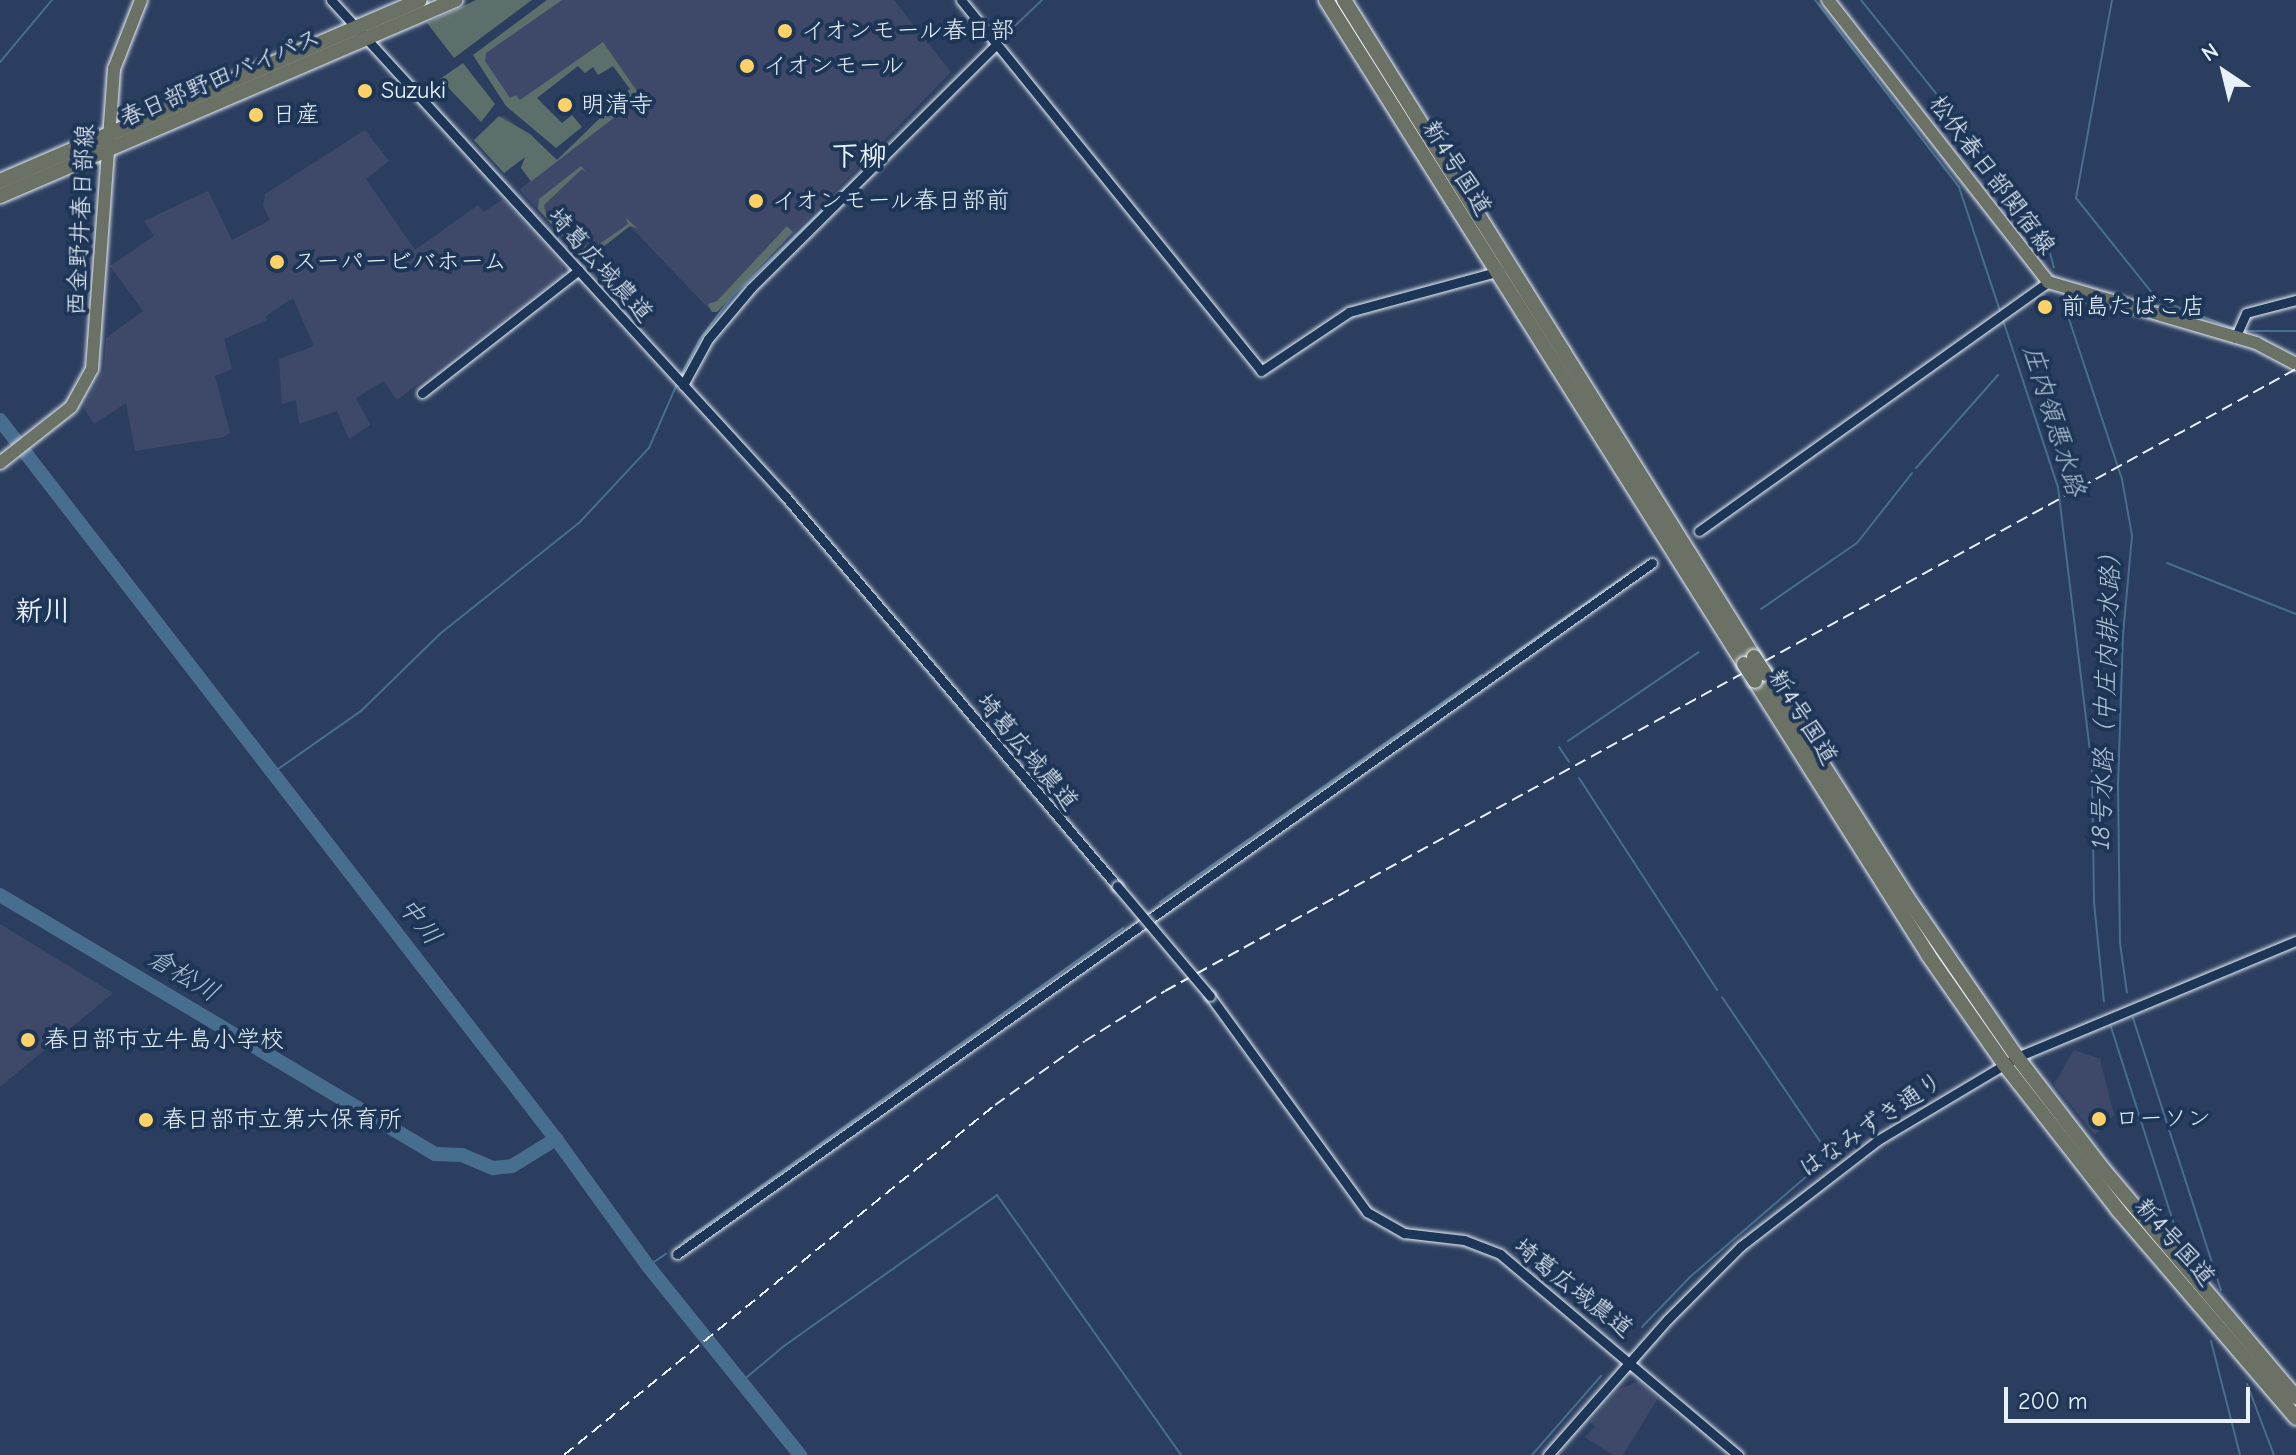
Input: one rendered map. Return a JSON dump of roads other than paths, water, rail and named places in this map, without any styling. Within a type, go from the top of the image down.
[{"type":"highway","name":"春日部野田バイパス","points":[[362,33],[420,0]]},
{"type":"highway","name":"春日部野田バイパス","points":[[0,196],[107,143],[362,33],[456,0]]},
{"type":"highway","name":"新4号国道","points":[[1326,0],[1496,272],[1749,660]]},
{"type":"highway","name":"新4号国道","points":[[1344,0],[1512,268],[1928,955],[2010,1060],[2296,1397]]},
{"type":"highway","name":"春日部野田バイパス","points":[[0,181],[107,143]]},
{"type":"highway","name":"新4号国道","points":[[2010,1060],[2110,1200],[2296,1418]]},
{"type":"main road","name":"西金野井春日部線","points":[[2,461],[78,399],[92,369],[114,69],[141,0]]},
{"type":"main road","name":"松伏春日部関宿線","points":[[1828,0],[2048,282],[2268,347],[2296,364]]},
{"type":"street","name":"埼葛広域農道","points":[[331,0],[785,496],[1210,996],[1367,1212],[1404,1233],[1464,1240],[1500,1254],[1631,1360],[1738,1455]]},
{"type":"street","points":[[961,0],[994,47],[1261,371],[1349,312],[1512,268]]},
{"type":"street","points":[[683,385],[708,339],[751,288],[994,47]]},
{"type":"street","points":[[422,393],[579,270]]},
{"type":"street","points":[[1699,531],[2048,282]]},
{"type":"street","points":[[2235,338],[2246,313],[2296,300]]},
{"type":"street","points":[[677,1254],[1652,563]]},
{"type":"street","name":"はなみずき通り","points":[[1548,1455],[1631,1360],[1741,1246],[1812,1188],[1912,1117],[2010,1060],[2296,941]]},
{"type":"waterway","points":[[0,62],[52,0]]},
{"type":"waterway","points":[[999,41],[1042,0]]},
{"type":"waterway","name":"庄内領悪水路","points":[[1815,0],[1959,187],[2000,311]]},
{"type":"waterway","name":"18号水路（中庄内排水路）","points":[[1861,0],[2043,226],[2054,268]]},
{"type":"waterway","points":[[2112,0],[2076,198],[2157,299],[2235,329]]},
{"type":"waterway","points":[[681,375],[700,339],[733,295],[856,178]]},
{"type":"waterway","name":"18号水路（中庄内排水路）","points":[[2066,310],[2122,479],[2132,536],[2123,635],[2118,783],[2120,943],[2127,993]]},
{"type":"waterway","name":"庄内領悪水路","points":[[2002,317],[2058,487],[2092,770],[2094,902],[2104,1002]]},
{"type":"waterway","points":[[2241,331],[2296,331]]},
{"type":"waterway","points":[[1916,468],[1998,375]]},
{"type":"waterway","points":[[271,774],[361,711],[441,633],[579,523],[649,448],[677,384]]},
{"type":"waterway","name":"中川","points":[[0,420],[556,1139],[648,1266],[800,1455]]},
{"type":"waterway","points":[[1761,609],[1857,543],[1912,473]]},
{"type":"waterway","points":[[2167,563],[2296,614]]},
{"type":"waterway","points":[[1504,660],[1628,574]]},
{"type":"waterway","points":[[1568,741],[1699,652]]},
{"type":"waterway","points":[[1160,902],[1482,675]]},
{"type":"waterway","points":[[1559,747],[1569,762]]},
{"type":"waterway","points":[[1579,778],[1717,990]]},
{"type":"waterway","name":"倉松川","points":[[0,895],[435,1154],[462,1155],[493,1168],[512,1166],[556,1139]]},
{"type":"waterway","points":[[684,1241],[1123,928]]},
{"type":"waterway","points":[[1642,1327],[1690,1277],[1830,1156],[1722,997]]},
{"type":"waterway","name":"18号水路（中庄内排水路）","points":[[2133,1018],[2221,1290]]},
{"type":"waterway","name":"庄内領悪水路","points":[[2111,1027],[2176,1231]]},
{"type":"waterway","points":[[741,1382],[784,1346],[997,1195],[1181,1455]]},
{"type":"waterway","points":[[648,1266],[666,1254]]},
{"type":"waterway","name":"庄内領悪水路","points":[[2211,1341],[2240,1455]]},
{"type":"waterway","points":[[1532,1455],[1601,1376]]},
{"type":"waterway","name":"18号水路（中庄内排水路）","points":[[2247,1384],[2274,1455]]},
{"type":"railway","points":[[564,1455],[995,1105],[1085,1041],[1165,991],[2296,369]]},
{"type":"place","name":"イオンモール春日部","points":[[785,31]]},
{"type":"place","name":"イオンモール","points":[[747,66]]},
{"type":"place","name":"Suzuki","points":[[365,91]]},
{"type":"place","name":"明清寺","points":[[565,105]]},
{"type":"place","name":"日産","points":[[256,115]]},
{"type":"place","name":"イオンモール春日部前","points":[[756,201]]},
{"type":"place","name":"スーパービバホーム","points":[[277,262]]},
{"type":"place","name":"前島たばこ店","points":[[2045,307]]},
{"type":"place","name":"春日部市立牛島小学校","points":[[28,1040]]},
{"type":"place","name":"ローソン","points":[[2099,1119]]},
{"type":"place","name":"春日部市立第六保育所","points":[[146,1120]]},
{"type":"district","name":"下柳","points":[[859,156]]},
{"type":"district","name":"新川","points":[[43,611]]}]
